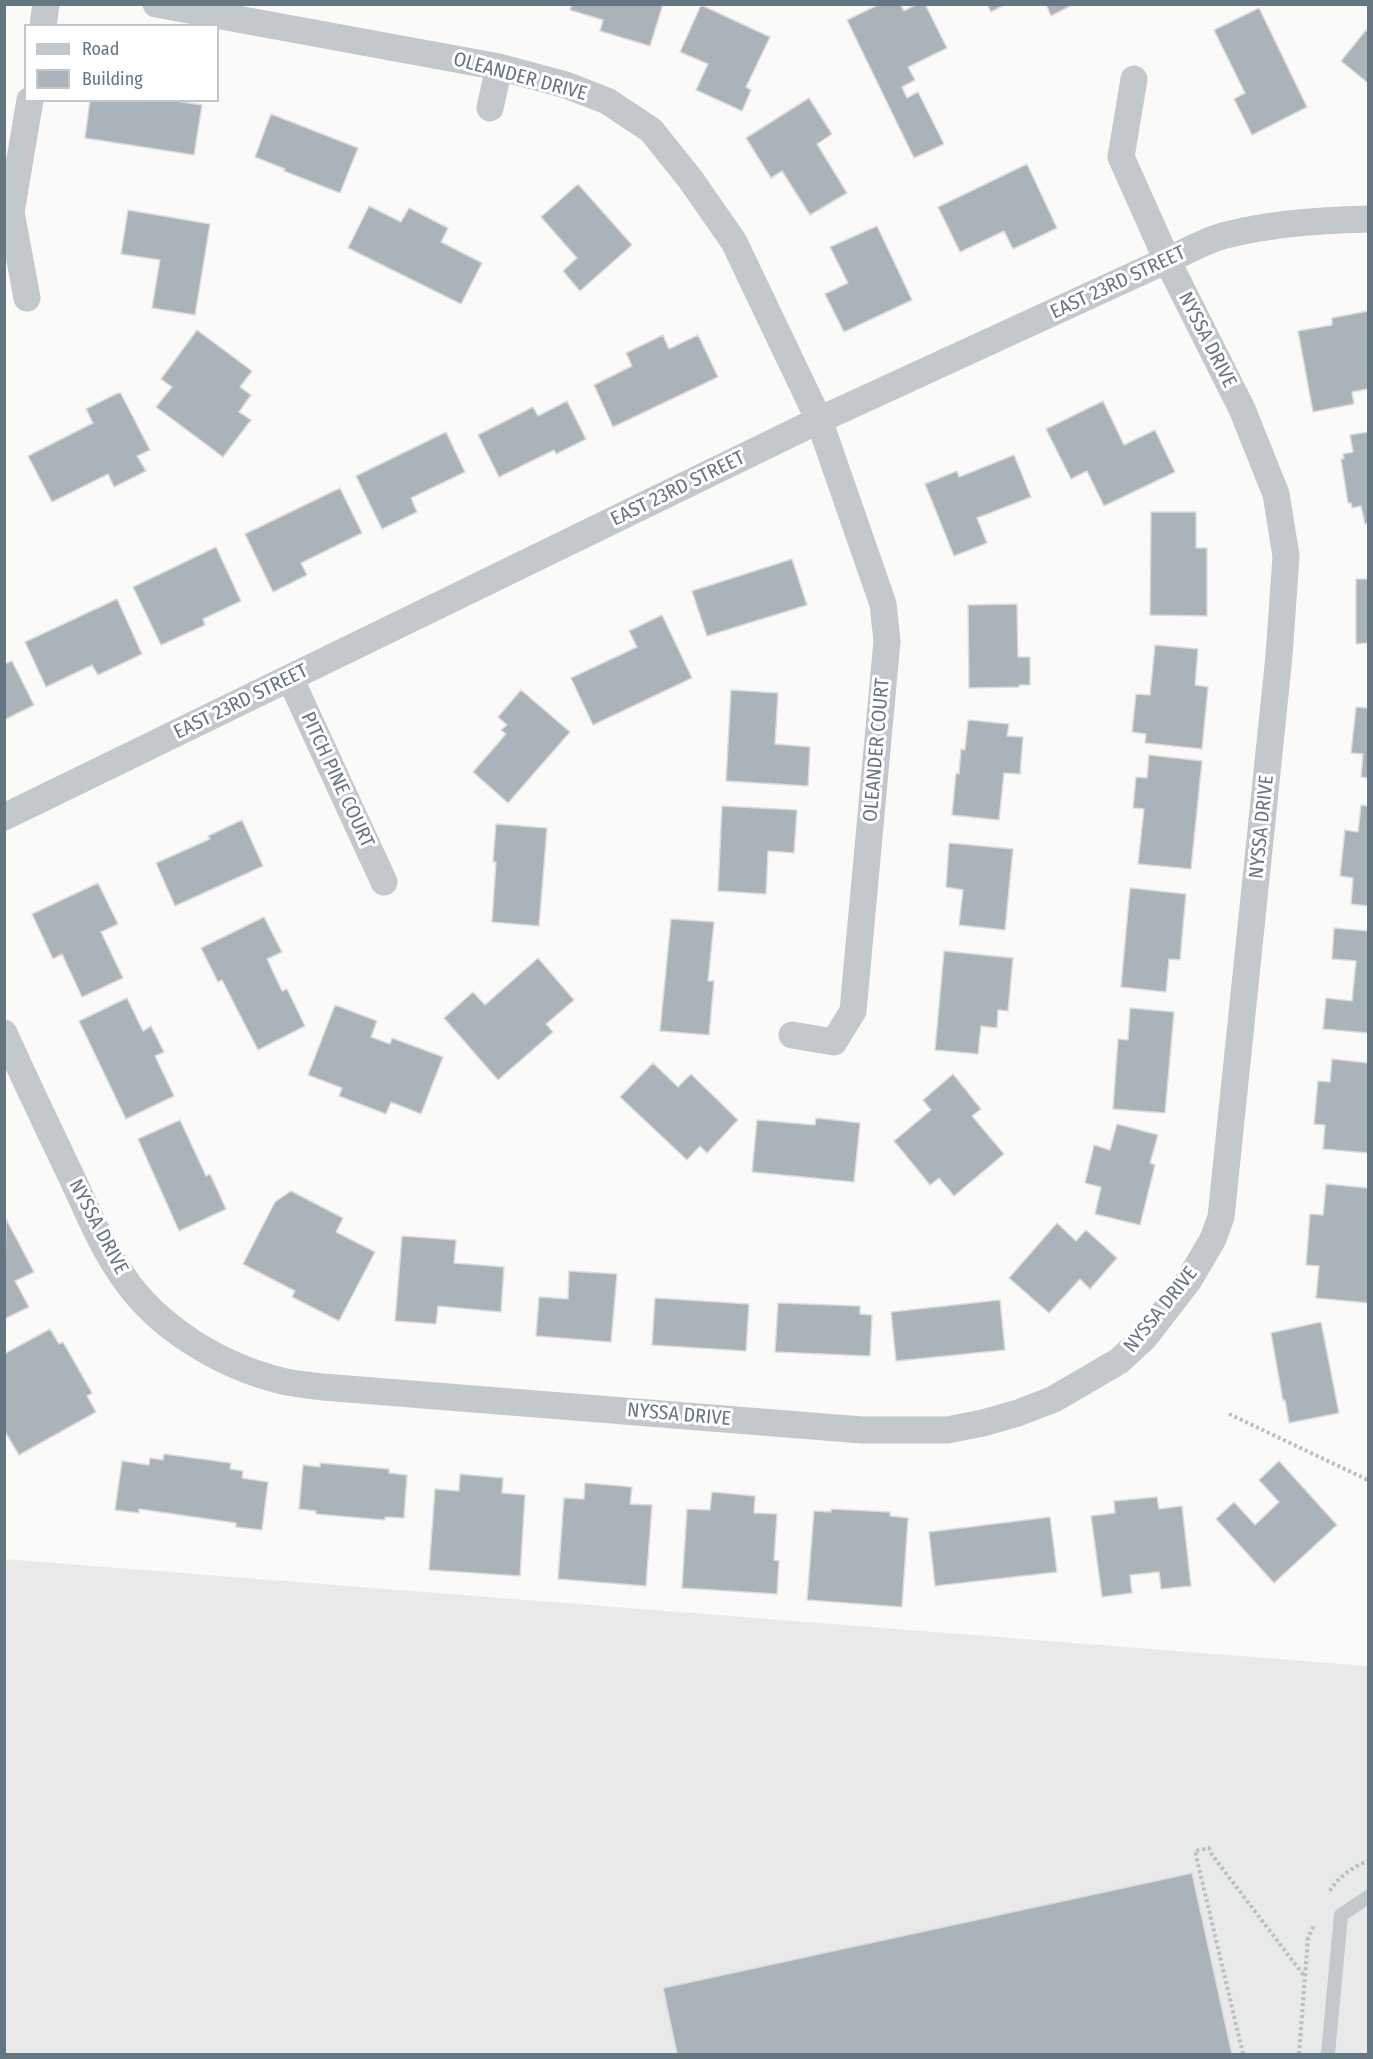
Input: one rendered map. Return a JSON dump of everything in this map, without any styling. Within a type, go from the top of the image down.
[{"type":"street","points":[[43,24],[46,4]]},
{"type":"street","name":"OLEANDER DRIVE","points":[[156,4],[499,67],[566,85],[607,101],[651,130],[691,180],[734,242],[819,420]]},
{"type":"street","points":[[490,108],[499,67]]},
{"type":"street","name":"NYSSA DRIVE","points":[[4,1033],[99,1236],[122,1276],[149,1307],[181,1335],[239,1366],[282,1381],[334,1388],[862,1430],[947,1430],[983,1423],[1045,1402],[1119,1362],[1145,1337],[1189,1280],[1213,1239],[1221,1217],[1279,656],[1286,556],[1276,494],[1242,409],[1167,260],[1121,157],[1134,79]]},
{"type":"street","points":[[27,298],[11,212],[30,102]]},
{"type":"street","name":"EAST 23RD STREET","points":[[4,817],[819,420],[1224,235],[1271,226],[1324,220],[1368,219]]},
{"type":"street","name":"OLEANDER COURT","points":[[792,1035],[834,1042],[853,1011],[887,641],[883,604],[819,420]]},
{"type":"street","name":"PITCH PINE COURT","points":[[290,678],[384,882]]},
{"type":"lane","points":[[1328,2055],[1341,1915],[1368,1897]]},
{"type":"path","points":[[1229,1414],[1368,1479]]},
{"type":"path","points":[[1243,2055],[1195,1851],[1209,1848],[1305,1977]]},
{"type":"shaded area","points":[[4,1559],[1368,1666],[1368,2054],[5,2054]]},
{"type":"building","points":[[572,4],[663,4],[650,46],[600,31],[603,20],[570,10]]},
{"type":"building","points":[[880,4],[900,4],[904,11],[917,4],[925,4],[947,48],[908,67],[915,80],[902,87],[907,98],[918,92],[944,144],[914,158],[847,20]]},
{"type":"building","points":[[987,4],[1006,4],[991,12]]},
{"type":"building","points":[[1046,4],[1074,4],[1051,16]]},
{"type":"building","points":[[701,5],[770,37],[746,87],[751,90],[742,111],[696,90],[708,64],[680,52]]},
{"type":"building","points":[[1259,8],[1307,107],[1252,135],[1234,99],[1245,93],[1214,30]]},
{"type":"building","points":[[1366,30],[1368,32],[1368,83],[1341,61]]},
{"type":"building","points":[[809,98],[832,134],[817,144],[847,193],[810,215],[782,171],[771,178],[746,138]]},
{"type":"building","points":[[90,102],[183,102],[202,105],[194,155],[85,138]]},
{"type":"building","points":[[271,114],[358,148],[340,193],[255,157]]},
{"type":"building","points":[[1027,164],[1057,228],[1013,249],[1004,231],[960,252],[938,207]]},
{"type":"building","points":[[578,184],[632,245],[580,291],[563,271],[577,258],[541,217]]},
{"type":"building","points":[[369,206],[401,222],[409,208],[448,228],[441,242],[482,263],[461,304],[348,248]]},
{"type":"building","points":[[128,210],[210,224],[195,315],[152,308],[160,260],[121,254]]},
{"type":"building","points":[[877,226],[912,300],[844,332],[825,294],[848,283],[830,247]]},
{"type":"building","points":[[1368,311],[1368,389],[1352,392],[1354,404],[1313,412],[1298,331],[1332,325],[1332,318]]},
{"type":"building","points":[[197,330],[252,371],[240,387],[251,395],[239,412],[251,420],[223,457],[156,407],[172,387],[161,379]]},
{"type":"building","points":[[663,335],[669,349],[698,335],[718,377],[613,427],[594,385],[632,366],[626,353]]},
{"type":"building","points":[[120,392],[150,450],[137,456],[146,471],[114,487],[108,474],[52,502],[28,456],[93,423],[86,409]]},
{"type":"building","points":[[567,401],[586,439],[556,454],[554,450],[499,477],[478,435],[533,407],[538,416]]},
{"type":"building","points":[[1103,401],[1124,445],[1155,430],[1175,472],[1104,506],[1087,471],[1071,479],[1046,429]]},
{"type":"building","points":[[446,432],[465,472],[411,498],[417,512],[382,529],[356,476]]},
{"type":"building","points":[[1368,432],[1368,523],[1365,524],[1361,506],[1352,508],[1351,503],[1348,503],[1341,459],[1344,459],[1343,454],[1353,452],[1350,435]]},
{"type":"building","points":[[1014,455],[1031,497],[977,518],[987,543],[954,556],[925,484],[957,471],[959,477]]},
{"type":"building","points":[[340,488],[362,533],[301,563],[307,575],[273,592],[245,534]]},
{"type":"building","points":[[1151,512],[1196,512],[1196,548],[1207,548],[1207,616],[1150,615]]},
{"type":"building","points":[[216,547],[241,601],[203,619],[205,625],[161,645],[133,587]]},
{"type":"building","points":[[792,559],[807,605],[707,636],[692,591]]},
{"type":"building","points":[[1356,579],[1368,579],[1368,643],[1356,644]]},
{"type":"building","points":[[117,599],[142,654],[98,675],[92,665],[46,687],[25,642]]},
{"type":"building","points":[[1017,604],[1018,657],[1030,657],[1030,685],[969,688],[968,605]]},
{"type":"building","points":[[662,615],[692,678],[593,725],[571,678],[637,647],[629,631]]},
{"type":"building","points":[[1155,645],[1198,649],[1195,685],[1208,687],[1202,749],[1145,743],[1146,734],[1132,732],[1136,694],[1150,695]]},
{"type":"building","points":[[12,661],[34,705],[4,720],[4,664]]},
{"type":"building","points":[[521,690],[570,732],[508,803],[473,772],[506,734],[501,730],[507,725],[498,717]]},
{"type":"building","points":[[731,690],[778,693],[775,744],[810,747],[808,786],[726,781]]},
{"type":"building","points":[[1356,707],[1368,708],[1368,778],[1361,777],[1363,754],[1351,753]]},
{"type":"building","points":[[968,720],[1009,724],[1007,736],[1023,737],[1020,774],[1004,773],[999,820],[952,815],[956,773],[959,774],[961,749],[965,750]]},
{"type":"building","points":[[1149,755],[1202,761],[1191,869],[1138,864],[1144,809],[1133,808],[1136,777],[1147,778]]},
{"type":"building","points":[[1361,805],[1368,806],[1368,906],[1351,904],[1353,878],[1340,876],[1345,830],[1358,832]]},
{"type":"building","points":[[722,806],[797,810],[794,853],[768,851],[766,894],[718,891]]},
{"type":"building","points":[[242,820],[263,866],[175,906],[156,863],[210,839],[208,836]]},
{"type":"building","points":[[496,824],[547,828],[539,926],[492,922]]},
{"type":"building","points":[[949,843],[1013,849],[1005,930],[959,925],[963,890],[946,887]]},
{"type":"building","points":[[98,883],[118,924],[101,932],[123,978],[82,997],[62,954],[53,959],[32,914]]},
{"type":"building","points":[[1130,888],[1186,894],[1180,960],[1169,959],[1166,992],[1121,987]]},
{"type":"building","points":[[264,917],[282,952],[267,959],[282,991],[287,989],[305,1026],[258,1050],[222,980],[218,982],[201,948]]},
{"type":"building","points":[[671,919],[714,922],[708,981],[714,981],[709,1035],[660,1031]]},
{"type":"building","points":[[1334,928],[1368,931],[1368,1033],[1323,1029],[1326,998],[1352,1001],[1356,961],[1332,959]]},
{"type":"building","points":[[944,951],[1013,958],[1008,1011],[998,1010],[997,1028],[981,1026],[978,1054],[935,1050]]},
{"type":"building","points":[[538,958],[574,1000],[546,1024],[553,1032],[498,1080],[444,1018],[473,992],[485,1005]]},
{"type":"building","points":[[127,998],[143,1031],[151,1026],[164,1052],[155,1056],[174,1096],[126,1119],[79,1021]]},
{"type":"building","points":[[335,1005],[377,1021],[371,1037],[390,1044],[392,1038],[443,1057],[421,1114],[391,1102],[386,1114],[339,1096],[342,1088],[308,1075]]},
{"type":"building","points":[[1130,1008],[1174,1012],[1165,1113],[1113,1109],[1118,1039],[1128,1040]]},
{"type":"building","points":[[1332,1059],[1368,1063],[1368,1153],[1323,1149],[1325,1125],[1314,1124],[1318,1081],[1330,1082]]},
{"type":"building","points":[[653,1063],[678,1087],[691,1074],[738,1120],[707,1153],[700,1146],[687,1160],[620,1097]]},
{"type":"building","points":[[953,1074],[981,1109],[972,1116],[1004,1154],[954,1196],[939,1178],[930,1185],[894,1141],[931,1110],[923,1100]]},
{"type":"building","points":[[816,1118],[860,1123],[854,1182],[752,1172],[757,1120],[815,1125]]},
{"type":"building","points":[[180,1120],[206,1176],[210,1174],[226,1209],[179,1231],[138,1139]]},
{"type":"building","points":[[1117,1124],[1158,1135],[1150,1163],[1155,1165],[1140,1225],[1095,1214],[1101,1187],[1085,1183],[1094,1145],[1110,1150]]},
{"type":"building","points":[[1326,1184],[1368,1188],[1368,1303],[1316,1298],[1319,1266],[1306,1265],[1310,1214],[1323,1215]]},
{"type":"building","points":[[291,1191],[343,1218],[336,1232],[375,1252],[339,1321],[292,1297],[295,1291],[243,1264],[275,1202]]},
{"type":"building","points":[[6,1219],[34,1272],[15,1281],[29,1307],[4,1319]]},
{"type":"building","points":[[1057,1223],[1076,1241],[1086,1230],[1117,1258],[1090,1289],[1080,1279],[1049,1313],[1009,1278]]},
{"type":"building","points":[[402,1236],[456,1240],[454,1263],[504,1267],[501,1312],[438,1306],[436,1324],[395,1321]]},
{"type":"building","points":[[569,1271],[617,1274],[611,1342],[536,1336],[539,1297],[568,1299]]},
{"type":"building","points":[[655,1298],[749,1304],[746,1351],[652,1345]]},
{"type":"building","points":[[1000,1300],[1005,1350],[896,1361],[891,1312]]},
{"type":"building","points":[[778,1303],[860,1306],[860,1314],[872,1315],[870,1356],[775,1352]]},
{"type":"building","points":[[1321,1322],[1339,1413],[1289,1423],[1271,1333]]},
{"type":"building","points":[[50,1329],[59,1344],[63,1342],[92,1393],[87,1396],[96,1412],[19,1455],[4,1430],[4,1354]]},
{"type":"building","points":[[164,1454],[231,1463],[230,1469],[243,1471],[242,1478],[268,1482],[262,1530],[236,1527],[236,1523],[139,1509],[139,1513],[115,1510],[122,1461],[149,1465],[150,1458],[163,1460]]},
{"type":"building","points":[[1279,1461],[1337,1525],[1274,1583],[1216,1519],[1234,1502],[1255,1525],[1279,1502],[1259,1480]]},
{"type":"building","points":[[320,1463],[389,1469],[389,1473],[407,1475],[404,1518],[385,1517],[385,1520],[316,1514],[316,1511],[299,1509],[303,1465],[320,1467]]},
{"type":"building","points":[[460,1474],[503,1478],[502,1493],[525,1495],[520,1576],[429,1570],[435,1489],[459,1491]]},
{"type":"building","points":[[585,1483],[632,1487],[630,1504],[652,1505],[646,1586],[558,1579],[564,1498],[584,1499]]},
{"type":"building","points":[[712,1492],[755,1496],[754,1513],[777,1514],[774,1560],[779,1561],[777,1594],[682,1588],[687,1509],[710,1510]]},
{"type":"building","points":[[1157,1497],[1159,1509],[1182,1506],[1191,1586],[1161,1589],[1159,1572],[1130,1575],[1132,1593],[1102,1597],[1091,1516],[1115,1513],[1114,1501]]},
{"type":"building","points":[[831,1509],[890,1512],[890,1516],[908,1518],[902,1607],[807,1600],[814,1511],[831,1512]]},
{"type":"building","points":[[1050,1517],[1057,1572],[935,1586],[929,1532]]},
{"type":"building","points":[[1192,1873],[1232,2054],[677,2054],[663,1988]]}]
